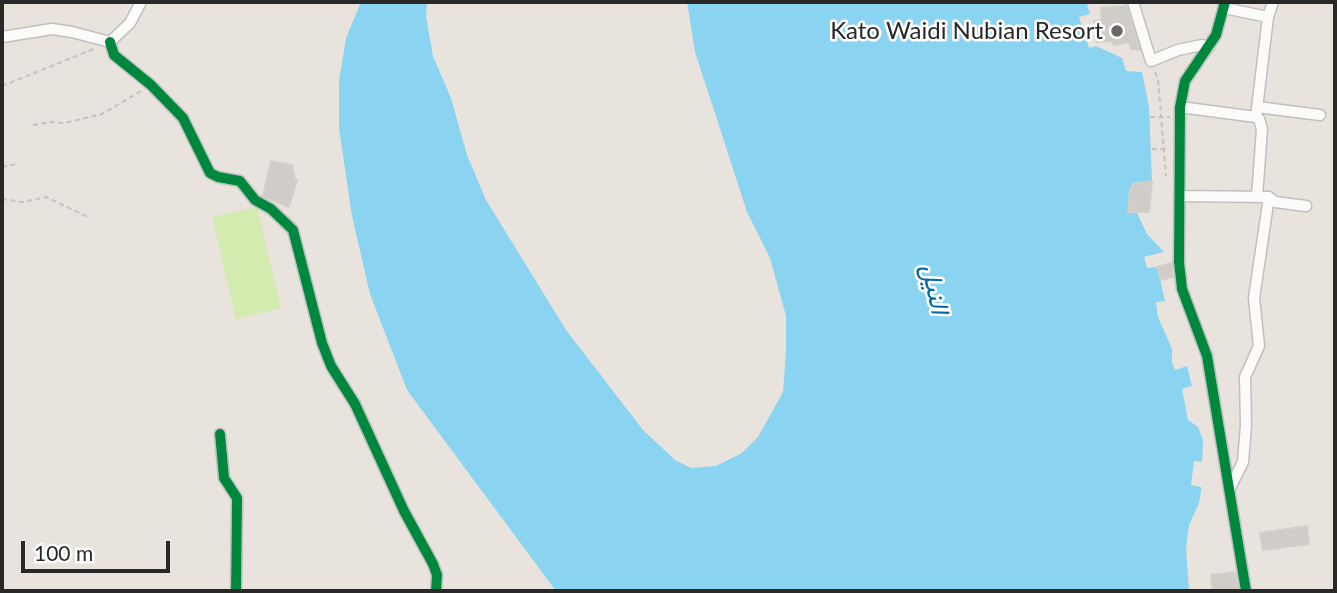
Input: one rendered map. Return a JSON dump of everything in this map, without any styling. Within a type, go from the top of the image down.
[{"type":"street","points":[[110,42],[130,23],[141,2]]},
{"type":"street","points":[[1133,2],[1151,61],[1178,50],[1202,45],[1209,47]]},
{"type":"street","points":[[1257,197],[1262,129],[1257,112],[1268,17],[1273,2]]},
{"type":"street","points":[[1246,591],[1207,356],[1182,289],[1179,262],[1180,112],[1185,81],[1216,35],[1224,5],[1268,17]]},
{"type":"street","points":[[2,37],[52,29],[110,42]]},
{"type":"street","points":[[110,42],[114,55],[151,85],[183,118],[210,173],[240,181],[255,200],[271,209],[293,230],[322,343],[331,366],[355,404],[404,511],[433,564],[437,575],[436,591]]},
{"type":"street","points":[[1180,112],[1257,112],[1320,116]]},
{"type":"street","points":[[1180,196],[1269,197],[1275,202],[1306,206]]},
{"type":"street","points":[[1230,488],[1243,462],[1246,425],[1245,377],[1259,346],[1254,298],[1269,197]]},
{"type":"street","points":[[220,434],[224,478],[237,498],[236,591]]},
{"type":"path","points":[[2,86],[110,42]]},
{"type":"path","points":[[1151,61],[1158,79],[1166,176]]},
{"type":"path","points":[[2,77],[6,84]]},
{"type":"path","points":[[33,124],[64,123],[102,114],[151,85]]},
{"type":"path","points":[[1150,117],[1180,112]]},
{"type":"path","points":[[1152,149],[1180,150]]},
{"type":"path","points":[[2,167],[18,164]]},
{"type":"path","points":[[2,199],[11,198],[23,202],[46,197],[90,218]]},
{"type":"green space","points":[[257,207],[281,308],[236,319],[212,217]]},
{"type":"water","name":"النيل","points":[[361,2],[427,2],[426,16],[433,56],[451,98],[467,155],[486,200],[566,330],[643,430],[675,460],[691,468],[716,466],[742,453],[758,437],[783,392],[786,316],[770,258],[747,212],[695,52],[687,2],[1091,2],[1087,5],[1090,14],[1079,17],[1089,48],[1096,46],[1122,58],[1126,71],[1142,72],[1149,107],[1152,181],[1133,184],[1128,212],[1137,213],[1147,234],[1164,252],[1144,257],[1147,268],[1157,267],[1165,301],[1156,302],[1158,317],[1172,349],[1175,370],[1187,366],[1192,386],[1182,389],[1188,420],[1198,427],[1203,440],[1201,491],[1199,503],[1189,525],[1186,549],[1189,591],[556,591],[407,390],[370,294],[352,216],[339,128],[339,81],[346,38]]},
{"type":"pier","points":[[1194,461],[1203,462],[1205,488],[1191,485]]},
{"type":"building","name":"Kato Waidi Nubian Resort","points":[[1126,6],[1140,50],[1131,49],[1129,42],[1114,45],[1112,41],[1097,42],[1094,21],[1102,20],[1101,8]]},
{"type":"building","points":[[271,161],[292,165],[297,180],[289,207],[263,196]]},
{"type":"building","points":[[1152,181],[1149,212],[1128,212],[1133,184]]},
{"type":"building","points":[[1172,263],[1173,277],[1161,280],[1157,267]]},
{"type":"building","points":[[1307,526],[1309,544],[1263,550],[1260,533]]},
{"type":"building","points":[[1235,572],[1239,591],[1213,591],[1211,575]]},
{"type":"cycle path","points":[[1225,2],[1216,35],[1185,81],[1180,107],[1179,262],[1182,289],[1207,356],[1246,591]]},
{"type":"cycle path","points":[[110,42],[114,55],[151,85],[183,118],[210,173],[240,181],[255,200],[271,209],[293,230],[322,343],[331,366],[355,404],[404,511],[433,564],[437,575],[436,591]]},
{"type":"cycle path","points":[[220,434],[224,478],[237,498],[236,591]]},
{"type":"place","name":"Kato Waidi Nubian Resort","points":[[1117,31]]}]
